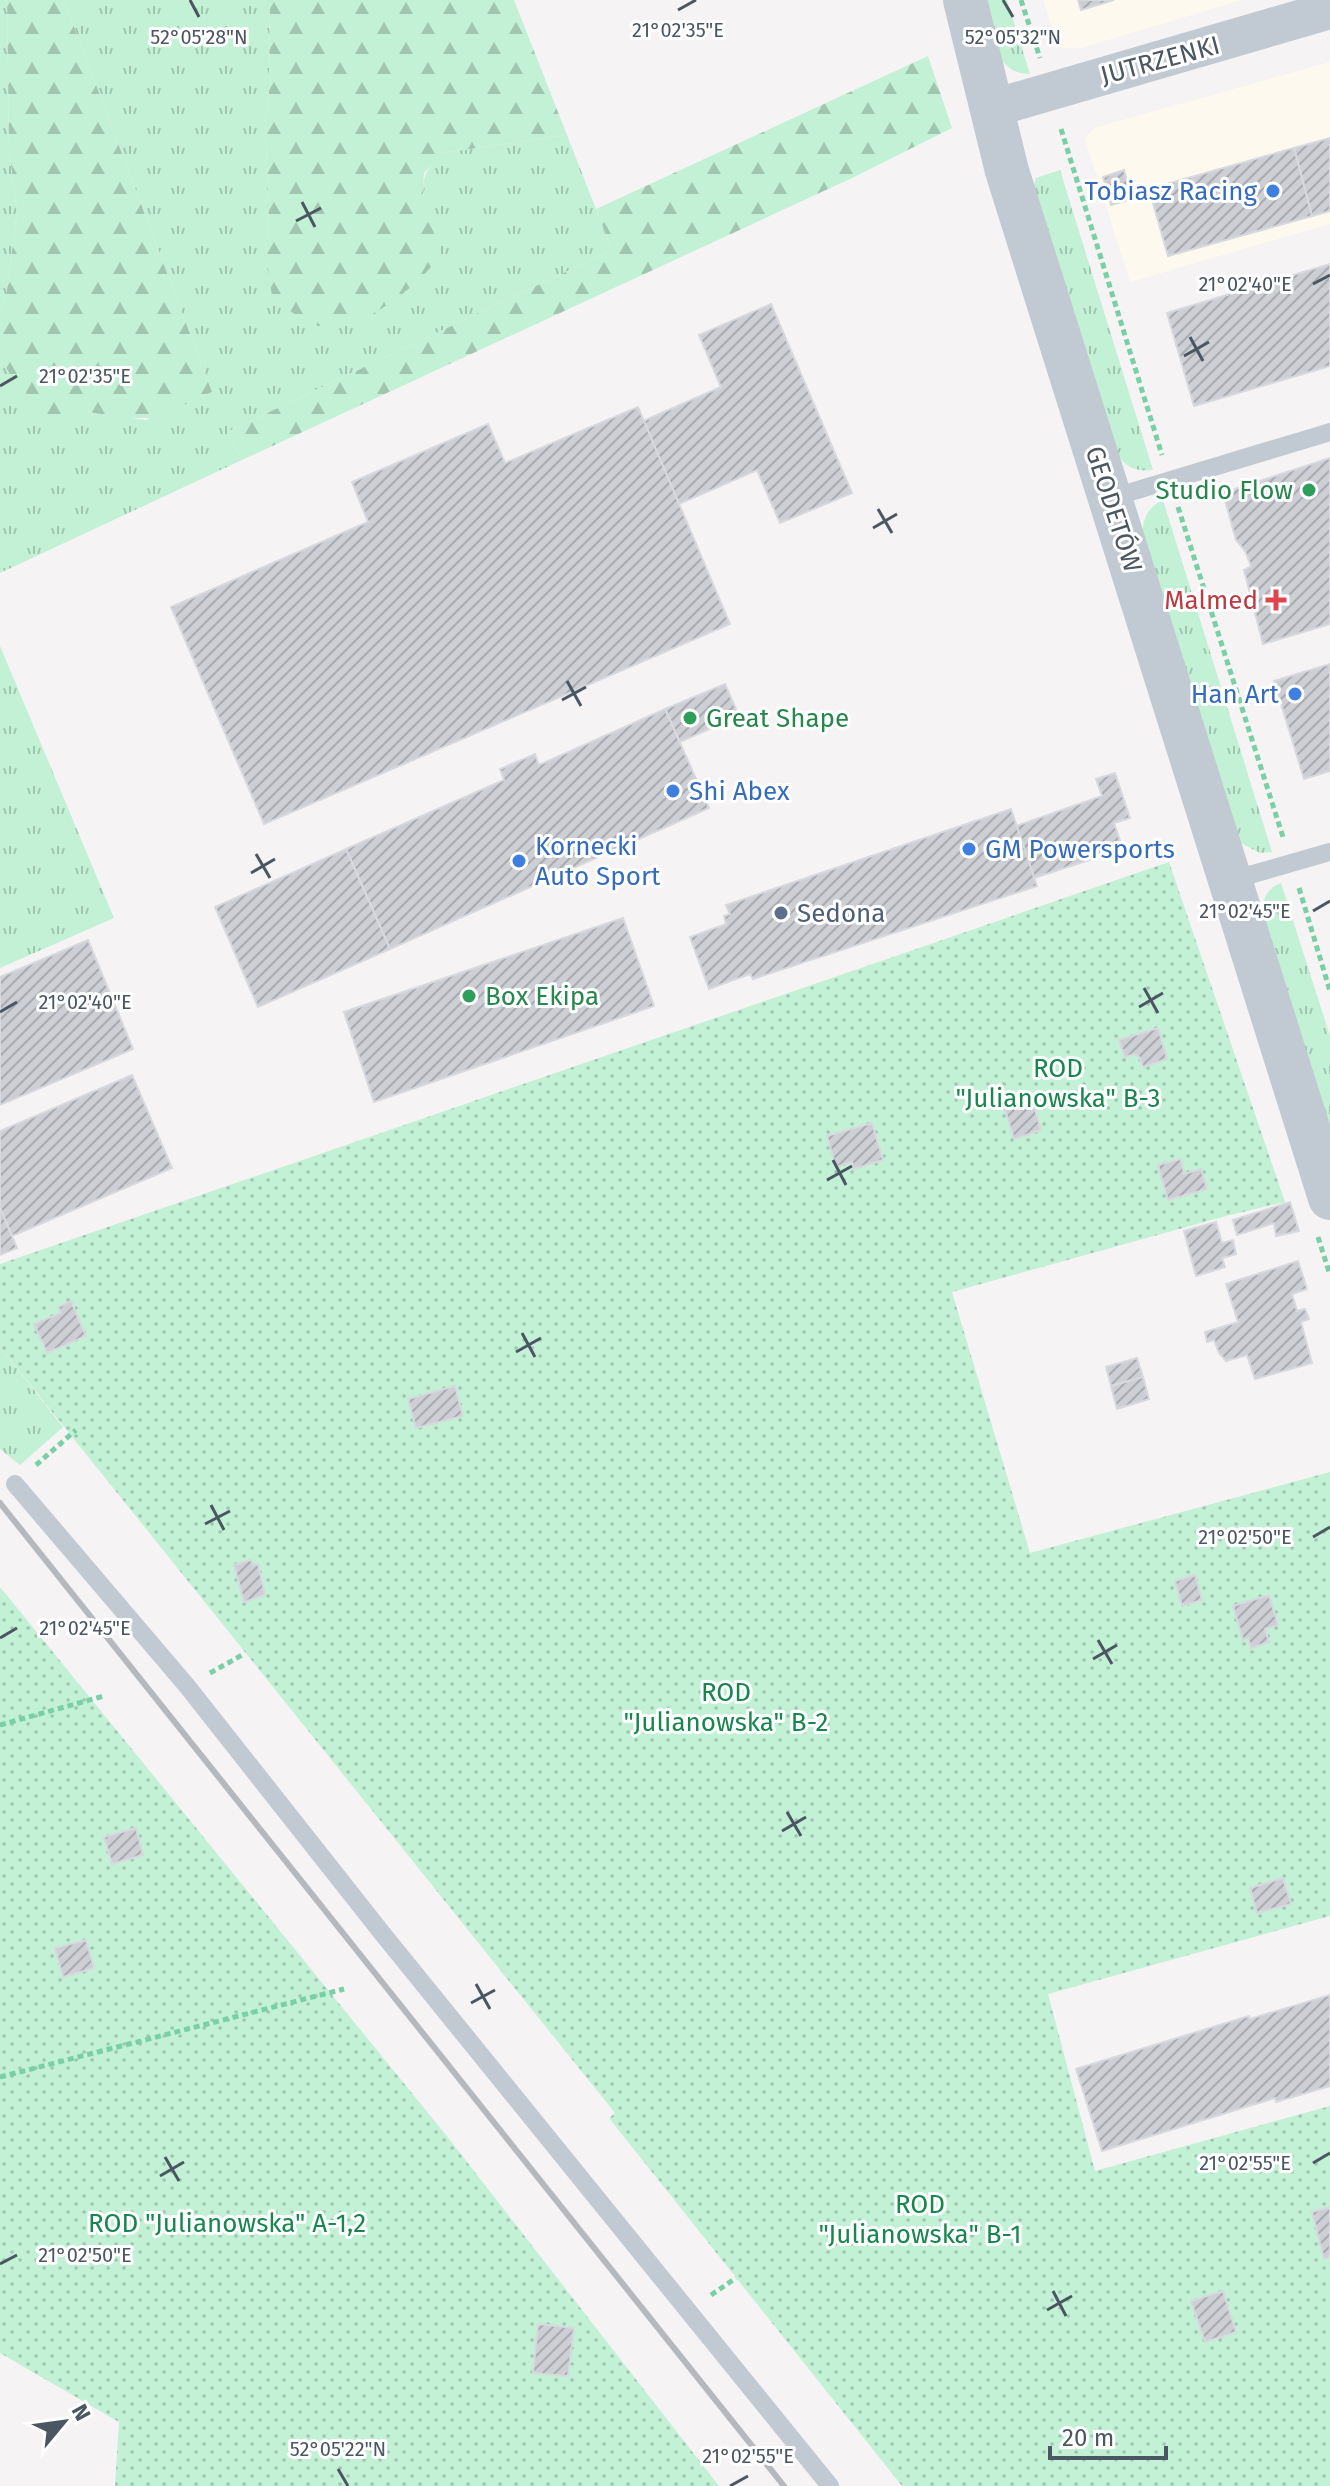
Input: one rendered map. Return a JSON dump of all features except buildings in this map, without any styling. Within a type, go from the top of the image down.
[{"type":"street","name":"GEODETÓW","points":[[965,0],[1007,171],[1330,1198]]},
{"type":"street","name":"JUTRZENKI","points":[[990,109],[1330,10]]},
{"type":"lane","points":[[1111,498],[1330,432]]},
{"type":"lane","points":[[1232,880],[1330,852]]},
{"type":"lane","points":[[15,1484],[187,1686],[354,1898],[830,2486]]},
{"type":"path","points":[[1021,0],[1042,66]]},
{"type":"path","points":[[1058,119],[1166,467]]},
{"type":"path","points":[[1175,495],[1287,849]]},
{"type":"path","points":[[1296,879],[1330,991]]},
{"type":"path","points":[[15,1484],[76,1430]]},
{"type":"path","points":[[187,1686],[244,1654]]},
{"type":"path","points":[[0,1725],[104,1696]]},
{"type":"path","points":[[0,2077],[344,1989]]},
{"type":"shaded area","points":[[1043,0],[1242,0],[1081,48],[1058,48]]},
{"type":"shaded area","points":[[1330,62],[1330,224],[1130,282],[1085,139],[1094,128]]},
{"type":"green space","points":[[0,0],[7,0],[9,149],[17,212],[6,298],[0,309]]},
{"type":"green space","points":[[7,0],[64,0],[212,392],[155,418],[126,418],[88,412],[53,421],[15,382],[0,358],[0,309],[6,298],[17,212],[9,149]]},
{"type":"green space","points":[[64,0],[270,0],[269,94],[265,124],[269,205],[266,255],[427,214],[424,180],[442,153],[567,135],[612,250],[227,432],[242,460],[0,573],[0,358],[15,382],[53,420],[88,412],[146,420],[212,392]]},
{"type":"green space","points":[[270,0],[514,0],[567,135],[442,153],[424,173],[423,193],[440,256],[419,280],[389,304],[373,314],[341,326],[326,327],[311,323],[272,296],[266,255],[269,205],[265,124],[269,94]]},
{"type":"green space","points":[[983,0],[1007,0],[1030,74],[1008,67],[1001,58]]},
{"type":"green space","points":[[928,56],[952,128],[852,178],[242,460],[227,432],[612,250],[596,209]]},
{"type":"green space","points":[[1060,170],[1153,470],[1131,467],[1115,451],[1033,188],[1036,178]]},
{"type":"green space","points":[[1163,500],[1272,852],[1260,853],[1241,843],[1142,533],[1148,513]]},
{"type":"green space","points":[[0,646],[114,918],[0,968]]},
{"type":"green space","points":[[1169,862],[1285,1202],[952,1292],[1030,1553],[1330,1472],[1330,1916],[1048,1994],[1095,2171],[1330,2106],[1330,2486],[902,2486],[609,2118],[615,2113],[0,1347],[0,1264]]},
{"type":"green space","points":[[1281,883],[1330,1036],[1330,1137],[1261,916],[1265,896]]},
{"type":"green space","points":[[0,1347],[63,1427],[20,1465],[0,1449]]},
{"type":"green space","name":"ROD \"Julianowska\" A-1,2","points":[[0,1587],[446,2135],[719,2486],[115,2486],[119,2422],[0,2353]]},
{"type":"railway","points":[[0,1503],[784,2486]]},
{"type":"place","name":"Tobiasz Racing","points":[[1273,191]]},
{"type":"place","name":"Studio Flow","points":[[1309,490]]},
{"type":"place","name":"Malmed","points":[[1276,600]]},
{"type":"place","name":"Han Art","points":[[1295,694]]},
{"type":"place","name":"Great Shape","points":[[690,718]]},
{"type":"place","name":"Shi Abex","points":[[673,791]]},
{"type":"place","name":"GM Powersports","points":[[969,849]]},
{"type":"place","name":"Kornecki Auto Sport","points":[[519,861]]},
{"type":"place","name":"Sedona","points":[[781,913]]},
{"type":"place","name":"Box Ekipa","points":[[469,996]]},
{"type":"park label","name":"ROD \"Julianowska\" B-3","points":[[1058,1083]]},
{"type":"park label","name":"ROD \"Julianowska\" B-2","points":[[726,1707]]},
{"type":"park label","name":"ROD \"Julianowska\" B-1","points":[[920,2219]]}]
